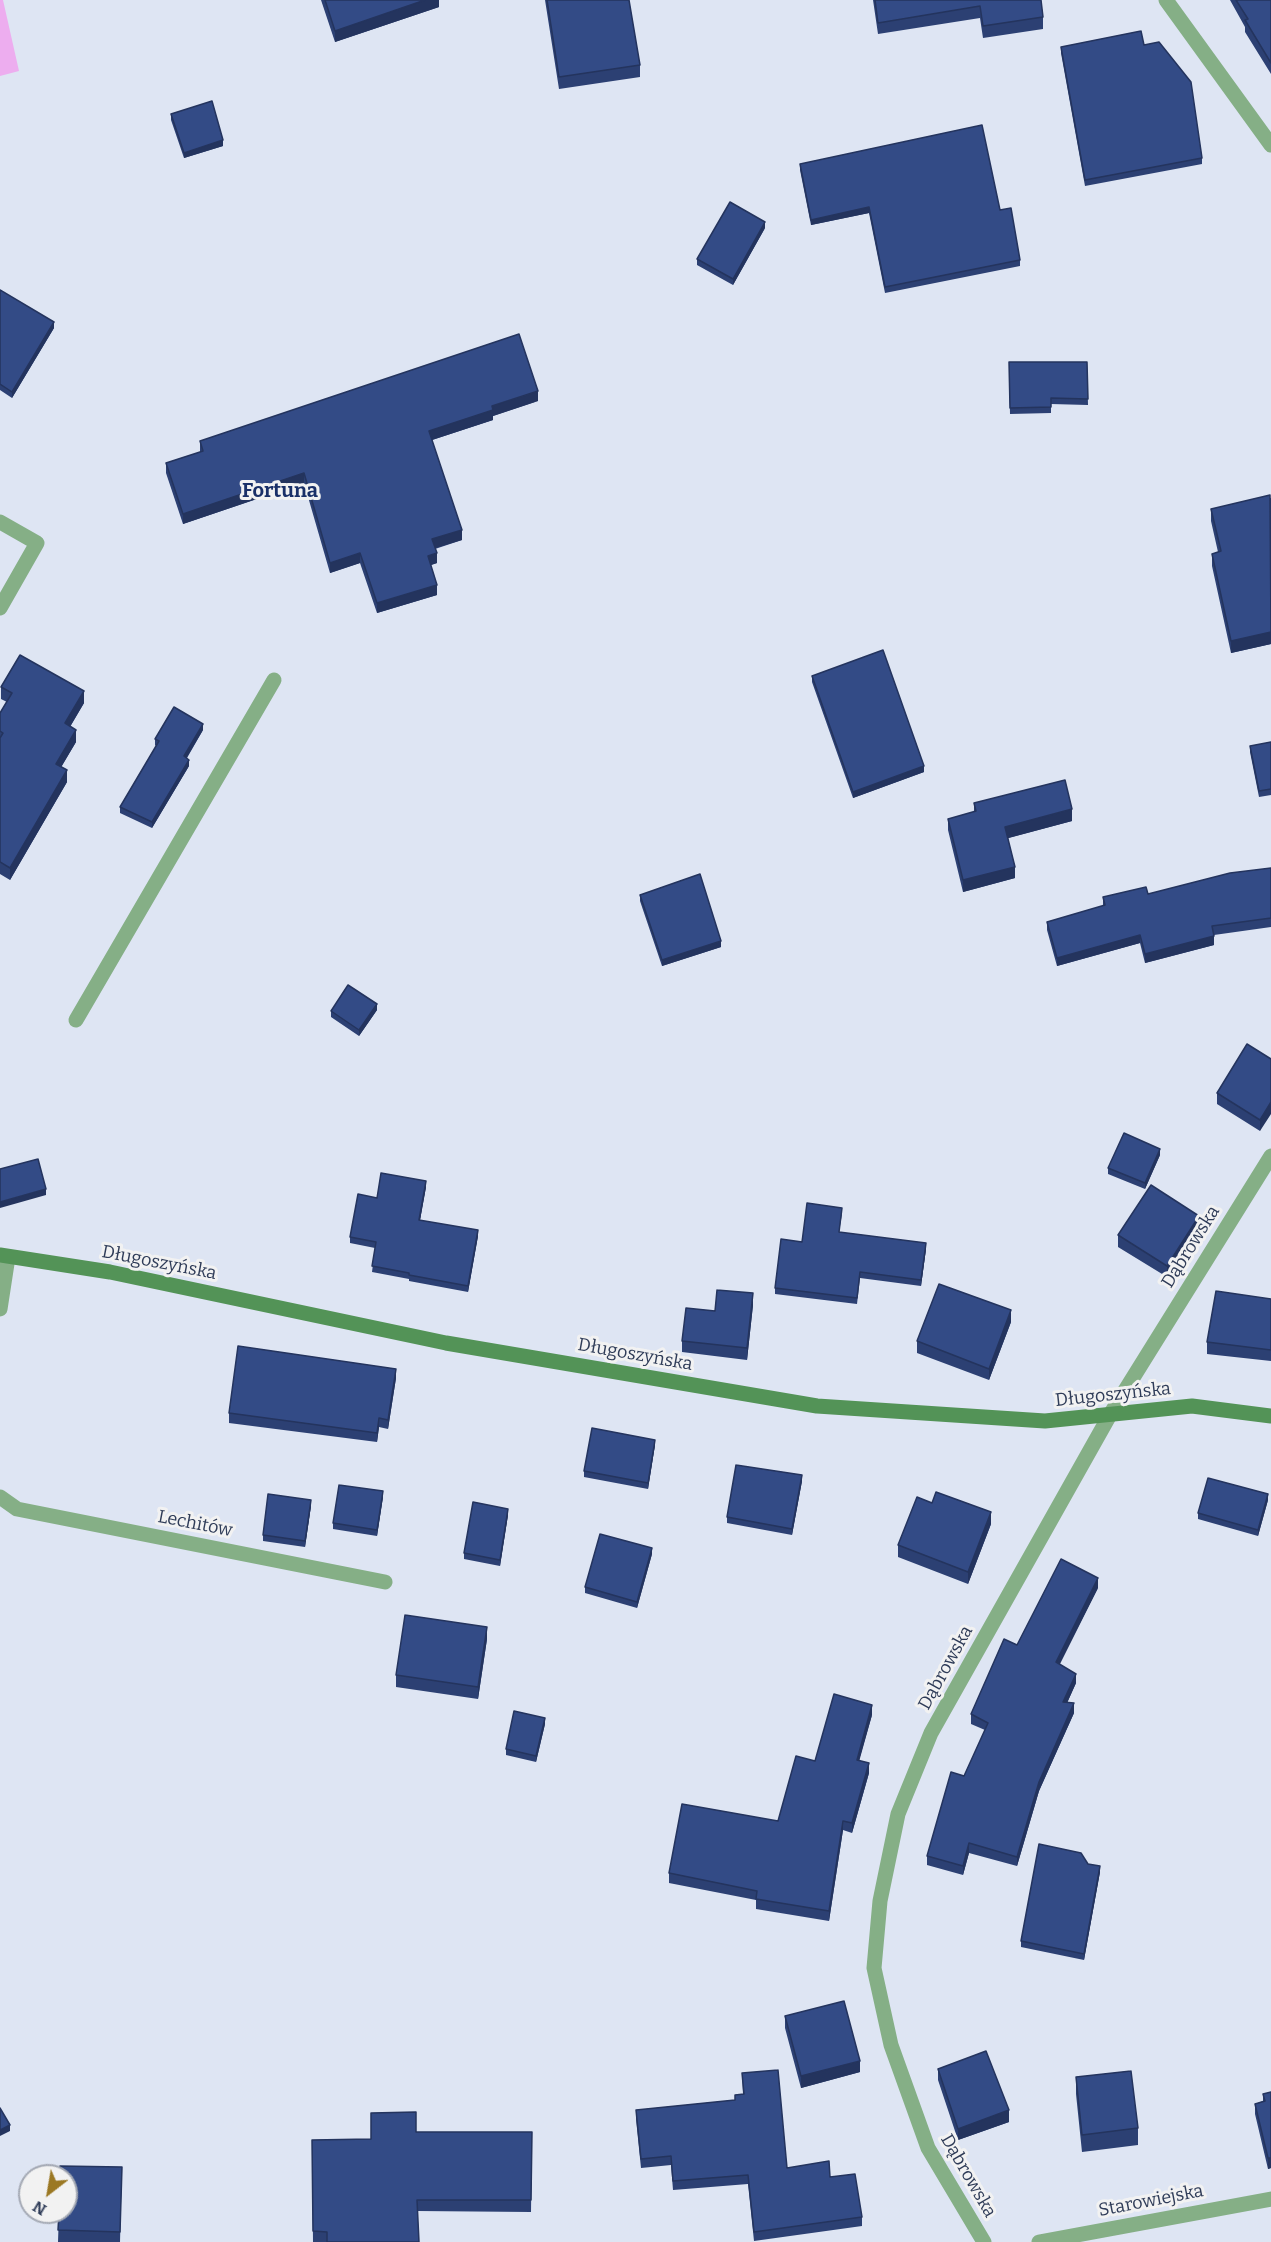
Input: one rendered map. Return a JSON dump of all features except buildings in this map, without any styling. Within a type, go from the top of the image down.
[{"type":"street","points":[[1166,0],[1271,145]]},
{"type":"street","points":[[0,522],[37,543],[0,608]]},
{"type":"street","points":[[76,1020],[274,680]]},
{"type":"street","name":"Dąbrowska","points":[[984,2242],[928,2148],[891,2045],[874,1968],[880,1901],[898,1814],[931,1733],[1111,1413],[1271,1156]]},
{"type":"street","points":[[0,1309],[4,1256]]},
{"type":"street","name":"Długoszyńska","points":[[4,1256],[110,1272],[446,1343],[817,1406],[1045,1421],[1192,1406],[1271,1416]]},
{"type":"street","name":"Lechitów","points":[[0,1497],[17,1509],[385,1582]]},
{"type":"street","name":"Starowiejska","points":[[1039,2242],[1271,2199]]},
{"type":"shaded area","points":[[0,0],[3,0],[19,71],[0,76]]},
{"type":"district","name":"Fortuna","points":[[280,491]]}]
